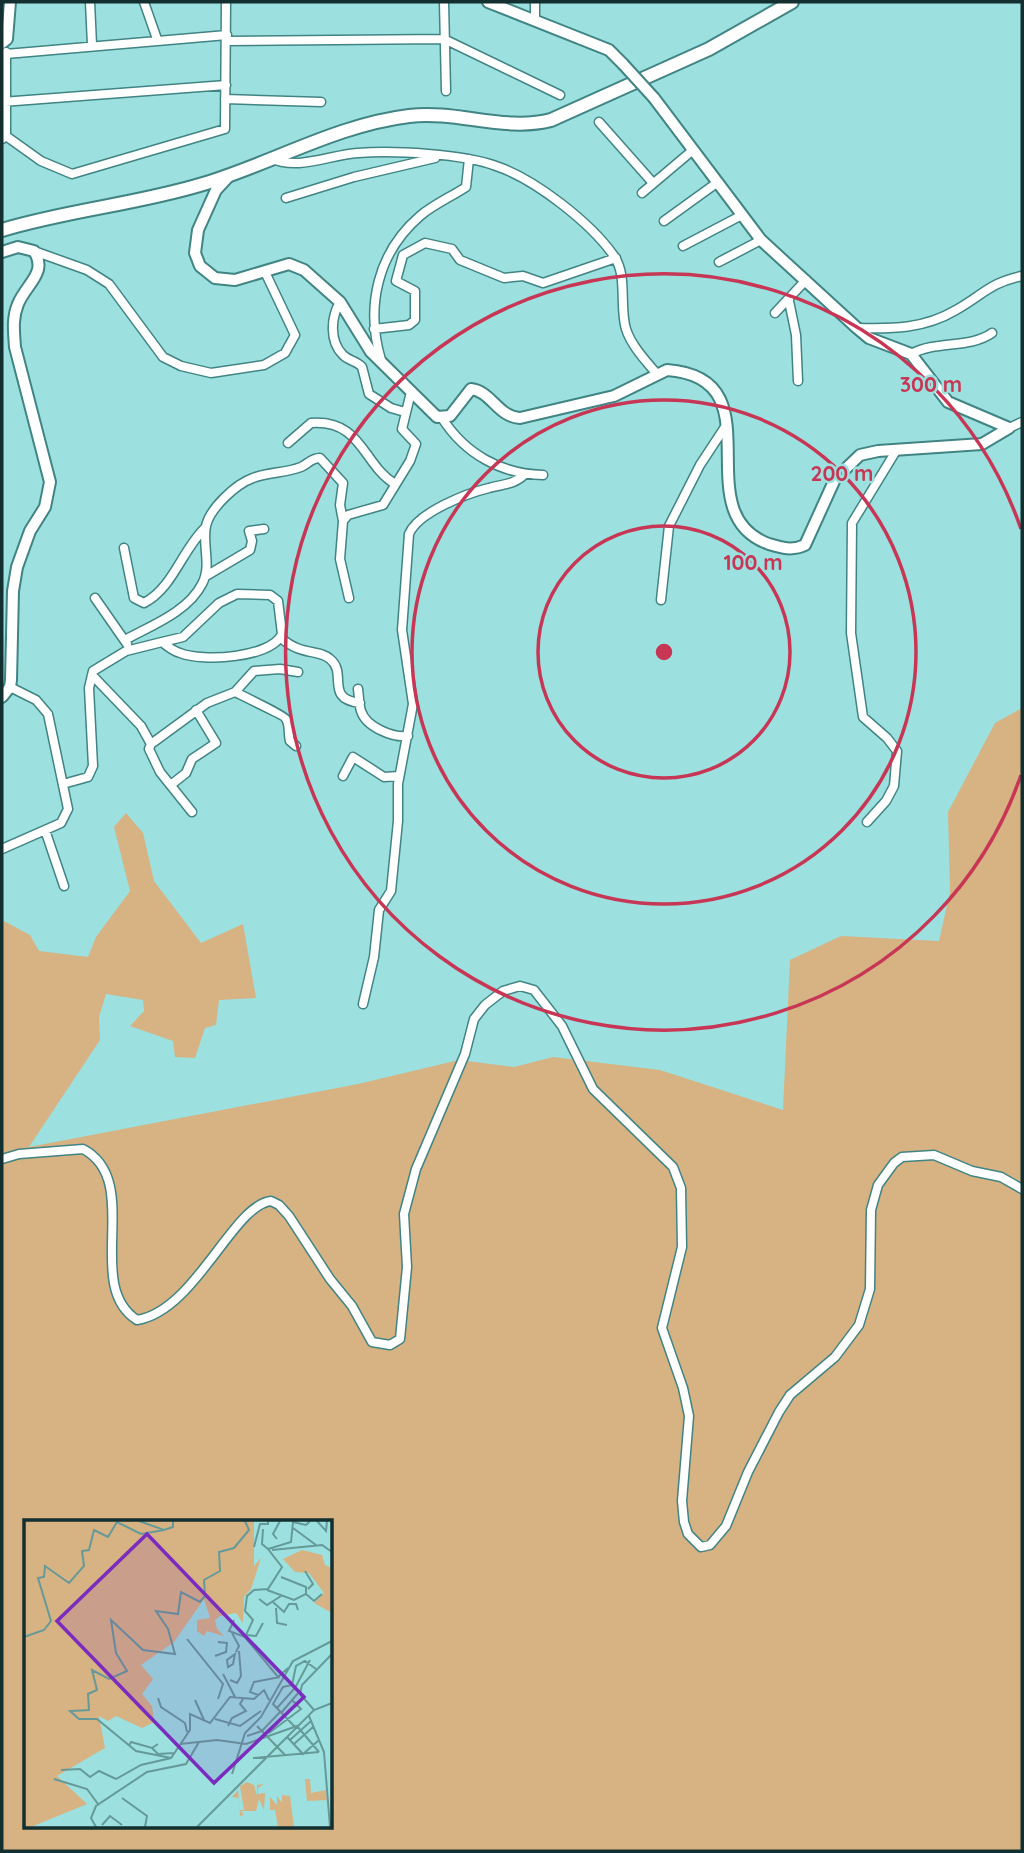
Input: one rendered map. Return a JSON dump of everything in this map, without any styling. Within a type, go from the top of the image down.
[{"type":"main road","points":[[765,18],[780,2]]},
{"type":"main road","points":[[2,230],[201,185],[331,135],[408,116],[448,114],[524,124],[551,120],[709,49],[792,2]]},
{"type":"street","points":[[10,2],[5,45],[4,138],[41,161],[72,174],[225,129],[226,2]]},
{"type":"street","points":[[90,2],[92,45]]},
{"type":"street","points":[[144,2],[157,40]]},
{"type":"street","points":[[444,2],[446,91]]},
{"type":"street","points":[[490,2],[609,50],[653,98],[761,240],[869,338],[911,354],[948,402],[1009,428]]},
{"type":"street","points":[[535,2],[535,18]]},
{"type":"street","points":[[5,45],[92,45],[227,38],[444,39],[560,95]]},
{"type":"street","points":[[4,101],[226,85]]},
{"type":"street","points":[[225,99],[321,102]]},
{"type":"street","points":[[599,122],[653,183]]},
{"type":"street","points":[[642,193],[693,150]]},
{"type":"street","points":[[270,158],[289,164],[358,153],[469,159],[497,166],[540,190],[586,226],[616,258],[621,274],[621,299],[626,330],[656,373]]},
{"type":"street","points":[[286,198],[354,177],[442,157]]},
{"type":"street","points":[[382,362],[374,329],[375,298],[388,253],[418,218],[466,187],[469,159]]},
{"type":"street","points":[[229,176],[216,190],[198,230],[195,241],[200,266],[215,278],[235,280],[289,264],[304,270],[340,302],[364,344],[411,392],[442,418],[454,437],[482,458],[525,474],[543,475]]},
{"type":"street","points":[[664,221],[718,182]]},
{"type":"street","points":[[682,246],[742,215]]},
{"type":"street","points":[[719,262],[761,240]]},
{"type":"street","points":[[374,329],[409,325],[415,320],[415,291],[396,281],[403,255],[425,243],[452,249],[460,260],[504,278],[523,276],[543,283],[616,258]]},
{"type":"street","points":[[2,252],[18,247],[87,270],[109,284],[163,357],[211,373],[264,365],[285,353],[295,335],[265,272]]},
{"type":"street","points":[[2,697],[10,687],[13,591],[22,549],[45,507],[50,482],[15,347],[13,329],[18,302],[38,273],[40,264],[34,251]]},
{"type":"street","points":[[856,328],[919,326],[958,310],[989,286],[1022,276]]},
{"type":"street","points":[[775,313],[806,280]]},
{"type":"street","points":[[789,301],[796,335],[798,381]]},
{"type":"street","points":[[340,302],[332,318],[338,348],[346,357],[360,364],[369,394],[391,408],[405,412]]},
{"type":"street","points":[[911,354],[923,347],[982,340],[992,332]]},
{"type":"street","points":[[442,418],[450,416],[471,389],[478,390],[507,416],[520,418],[614,396],[656,373],[676,370],[701,378],[716,390],[725,405],[734,514],[752,535],[787,549],[805,545],[811,538],[827,496],[845,468],[860,455],[982,444],[1022,422]]},
{"type":"street","points":[[343,521],[348,515],[375,510],[383,505],[416,448],[415,441],[402,430],[411,392]]},
{"type":"street","points":[[288,443],[311,423],[345,430],[372,457],[381,475],[395,484]]},
{"type":"street","points":[[661,600],[669,526],[700,465],[725,428]]},
{"type":"street","points":[[867,822],[886,801],[894,786],[897,751],[887,738],[863,717],[851,633],[852,523],[896,451]]},
{"type":"street","points":[[206,576],[205,528],[214,507],[247,481],[302,466],[314,458],[324,460],[343,483],[340,559],[349,598]]},
{"type":"street","points":[[363,1004],[374,957],[379,911],[391,891],[399,776],[408,736],[412,689],[403,643],[402,615],[410,530],[419,521],[455,500],[512,484],[525,474]]},
{"type":"street","points":[[124,548],[134,598],[144,603],[162,590],[194,538],[205,528]]},
{"type":"street","points":[[125,640],[191,600],[206,576],[250,550],[252,541],[249,531],[264,530]]},
{"type":"street","points":[[63,784],[88,777],[93,766],[89,688],[92,675],[100,664],[131,650],[183,636],[219,603],[237,594],[274,597],[280,605],[281,638],[295,650],[330,658],[335,665],[340,694],[349,702],[360,704]]},
{"type":"street","points":[[95,598],[131,650]]},
{"type":"street","points":[[162,642],[181,654],[231,657],[250,653],[281,638]]},
{"type":"street","points":[[250,653],[254,671]]},
{"type":"street","points":[[151,744],[196,710],[235,692],[254,671],[280,669],[298,672]]},
{"type":"street","points":[[92,675],[131,715],[151,744],[150,754],[192,811]]},
{"type":"street","points":[[2,849],[61,822],[67,815],[48,714],[36,701],[10,687]]},
{"type":"street","points":[[358,689],[361,713],[369,723],[390,735],[408,736]]},
{"type":"street","points":[[235,692],[283,715],[288,721],[289,739],[296,746]]},
{"type":"street","points":[[172,784],[186,773],[192,759],[216,743],[196,710]]},
{"type":"street","points":[[343,776],[352,757],[384,776],[399,776]]},
{"type":"street","points":[[45,830],[64,886]]},
{"type":"street","points":[[2,1159],[19,1154],[83,1149],[102,1165],[114,1217],[113,1277],[124,1310],[137,1320],[153,1316],[167,1307],[221,1249],[252,1209],[271,1201],[289,1216],[330,1279],[352,1306],[372,1342],[390,1345],[400,1339],[404,1323],[407,1267],[405,1208],[416,1169],[469,1046],[474,1019],[485,1004],[503,991],[520,986],[534,990],[562,1026],[593,1088],[673,1167],[681,1188],[682,1247],[662,1328],[683,1388],[689,1416],[682,1501],[684,1522],[688,1535],[701,1547],[710,1545],[726,1526],[768,1429],[790,1395],[819,1373],[859,1325],[870,1289],[872,1210],[878,1185],[894,1163],[902,1157],[934,1154],[972,1171],[1001,1177],[1022,1189]]},
{"type":"shaded area","points":[[1022,708],[1022,1851],[2,1851],[2,920],[30,935],[39,951],[88,957],[96,937],[130,891],[114,827],[126,813],[143,833],[154,881],[201,943],[243,924],[256,998],[219,1000],[216,1025],[205,1028],[195,1058],[175,1057],[173,1041],[130,1026],[144,1011],[143,1000],[106,994],[99,1017],[100,1040],[29,1147],[358,1084],[459,1060],[514,1067],[553,1057],[660,1070],[783,1110],[790,960],[841,936],[939,941],[950,892],[948,812],[995,723]]}]
